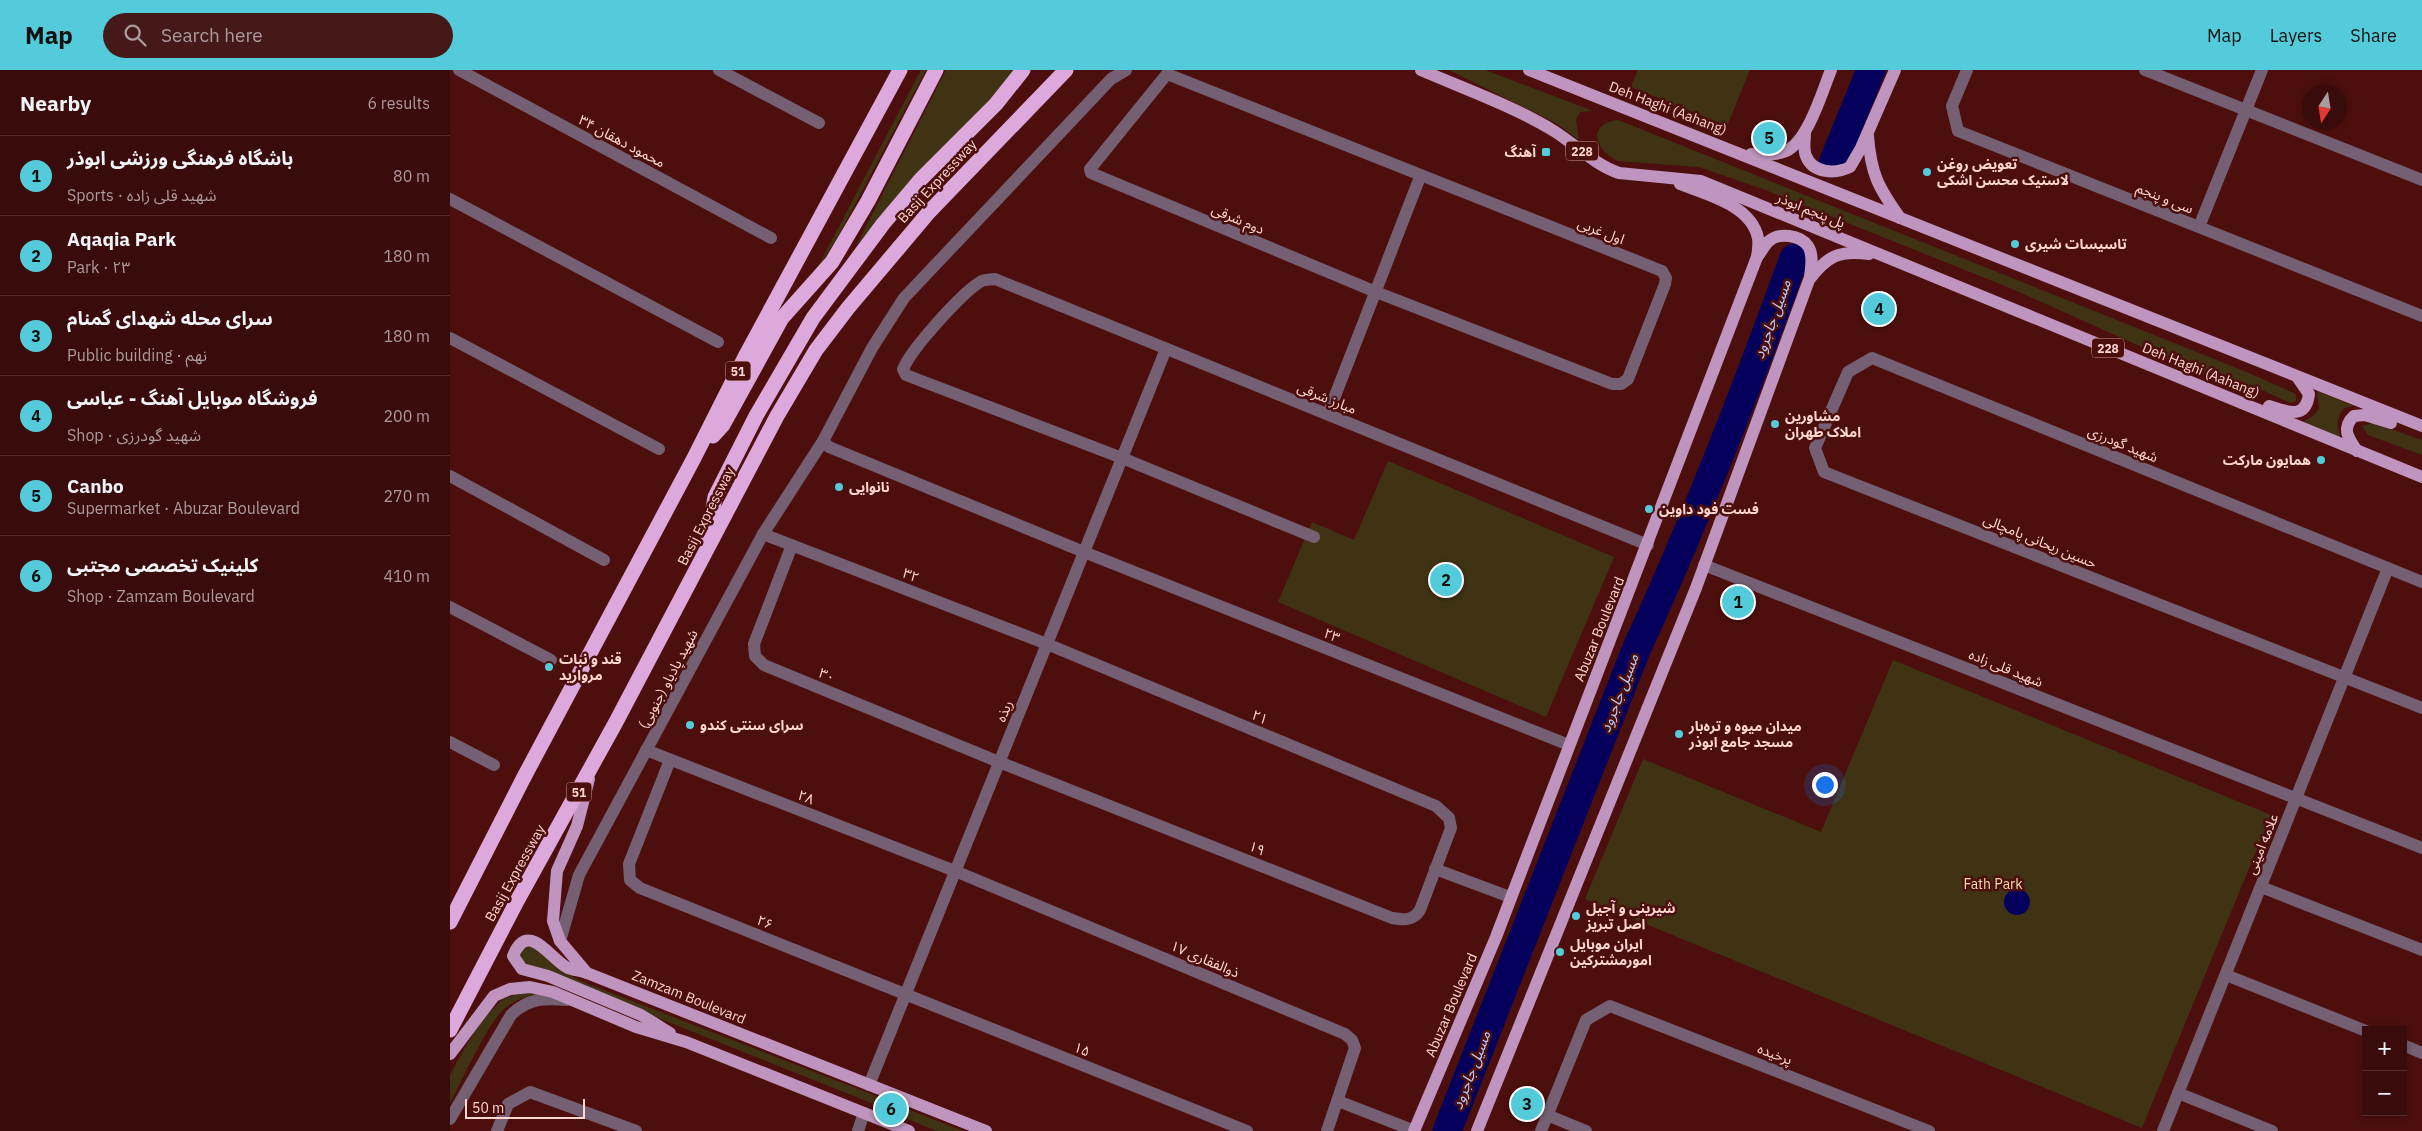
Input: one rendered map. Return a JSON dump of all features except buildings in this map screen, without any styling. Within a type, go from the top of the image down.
[{"type":"highway","name":"51","points":[[450,922],[523,779],[694,458],[746,355],[900,70]]},
{"type":"highway","points":[[694,458],[723,424],[782,318],[832,262],[868,201],[936,70]]},
{"type":"highway","points":[[706,552],[715,498],[756,416],[813,318],[882,224],[921,179],[996,104],[1023,70]]},
{"type":"highway","name":"Basij Expressway","points":[[450,1030],[516,901],[591,769],[777,416],[816,350],[848,308],[929,212],[1066,70]]},
{"type":"main road","name":"228","points":[[1421,70],[1518,112],[1553,131],[1608,170],[1619,174],[1668,179]]},
{"type":"main road","name":"Deh Haghi (Aahang)","points":[[1529,70],[1768,164]]},
{"type":"main road","points":[[1740,153],[1772,154],[1788,150],[1805,132],[1831,70]]},
{"type":"main road","points":[[1805,132],[1806,157],[1820,169],[1832,173],[1841,172],[1850,167],[1857,157],[1895,70]]},
{"type":"main road","points":[[1868,131],[1871,165],[1875,177],[1900,218],[2422,428]]},
{"type":"main road","name":"پل پنجم ابوذر","points":[[1768,164],[1900,218]]},
{"type":"main road","name":"پل پنجم ابوذر","points":[[1668,179],[1701,181],[1858,246]]},
{"type":"main road","name":"Abuzar Boulevard","points":[[1414,1131],[1496,937],[1757,257],[1758,239],[1754,226],[1738,209],[1668,179]]},
{"type":"main road","points":[[1477,1131],[1704,565],[1809,280],[1812,260],[1808,246],[1796,238],[1780,236],[1769,241],[1757,257]]},
{"type":"main road","name":"Deh Haghi (Aahang)","points":[[1858,246],[2236,398],[2422,477]]},
{"type":"main road","points":[[1809,280],[1820,265],[1832,256],[1846,252],[1882,256]]},
{"type":"main road","points":[[2236,398],[2284,411],[2303,410],[2307,406],[2309,394],[2296,376]]},
{"type":"main road","points":[[2357,451],[2346,431],[2347,422],[2354,416],[2365,415],[2408,429],[2422,428]]},
{"type":"main road","name":"Zamzam Boulevard","points":[[591,769],[577,826],[557,871],[553,921],[560,941],[587,973],[986,1131]]},
{"type":"main road","points":[[587,973],[568,968],[536,942],[526,941],[518,946],[513,956],[522,969],[548,976],[641,1015],[686,1042]]},
{"type":"main road","points":[[450,1054],[494,996],[510,989],[530,987],[553,992],[636,1027],[686,1042],[909,1131]]},
{"type":"street","name":"محمود دهقان ۳۴","points":[[459,70],[771,238]]},
{"type":"street","points":[[719,70],[819,123]]},
{"type":"street","name":"شهید پادیاو (جنوبی)","points":[[560,941],[579,875],[763,534],[823,441],[872,348],[904,298],[1111,78],[1126,70]]},
{"type":"street","name":"سی و پنجم","points":[[1967,70],[1952,106],[1958,131],[2422,316]]},
{"type":"street","points":[[2145,70],[2422,180]]},
{"type":"street","points":[[2199,227],[2262,70]]},
{"type":"street","name":"دوم شرقی","points":[[1420,177],[1167,74],[1090,171],[1094,175],[1376,292],[1612,384],[1621,384],[1628,379]]},
{"type":"street","points":[[1328,414],[1420,177]]},
{"type":"street","name":"اول غربی","points":[[1420,177],[1662,271],[1666,278],[1665,284],[1628,379]]},
{"type":"street","points":[[450,199],[718,342]]},
{"type":"street","name":"مبارز شرقی","points":[[1122,458],[906,375],[903,369],[915,350],[970,289],[982,280],[995,279],[1648,545]]},
{"type":"street","points":[[450,338],[659,449]]},
{"type":"street","name":"ربذه","points":[[869,1085],[1166,349]]},
{"type":"street","name":"شهید گودرزی","points":[[1848,372],[1872,358],[2388,568]]},
{"type":"street","name":"حسین ریحانی پامچالی","points":[[1848,372],[1815,448],[1824,472],[2422,708]]},
{"type":"street","name":"۲۳","points":[[823,441],[829,447],[1084,552],[1569,745]]},
{"type":"street","points":[[1122,458],[1314,537]]},
{"type":"street","points":[[450,476],[604,560]]},
{"type":"street","name":"۳۲","points":[[763,534],[1047,644]]},
{"type":"street","name":"۳۰","points":[[792,545],[754,644],[756,656],[764,665],[999,762]]},
{"type":"street","name":"شهید قلی زاده","points":[[1704,565],[2422,848]]},
{"type":"street","points":[[2388,568],[2422,582]]},
{"type":"street","name":"علامه امینی","points":[[2163,1131],[2388,568]]},
{"type":"street","points":[[450,607],[551,660]]},
{"type":"street","name":"۲۱","points":[[1047,644],[1436,806],[1450,818],[1452,828]]},
{"type":"street","points":[[450,742],[494,765]]},
{"type":"street","name":"۲۸","points":[[646,750],[955,871]]},
{"type":"street","name":"۲۶","points":[[670,760],[629,864],[630,880],[640,888],[905,995]]},
{"type":"street","name":"۱۹","points":[[999,762],[1392,918],[1405,920],[1416,916],[1452,828]]},
{"type":"street","points":[[1435,870],[1510,897]]},
{"type":"street","name":"ذوالفقاری ۱۷","points":[[955,871],[1345,1034],[1352,1040],[1355,1048],[1326,1131]]},
{"type":"street","points":[[2261,887],[2422,950]]},
{"type":"street","points":[[2226,975],[2362,1028]]},
{"type":"street","name":"۱۵","points":[[905,995],[1247,1131]]},
{"type":"street","points":[[450,1119],[497,1037],[517,1008],[525,1003],[547,998],[573,1000]]},
{"type":"street","name":"پرخیده","points":[[1547,1115],[1586,1020],[1610,1006],[1929,1131]]},
{"type":"street","points":[[2407,1047],[2422,1053]]},
{"type":"street","points":[[497,1131],[508,1104],[530,1092],[636,1131]]},
{"type":"street","points":[[2178,1093],[2272,1131]]},
{"type":"street","points":[[1338,1101],[1414,1131]]},
{"type":"street","points":[[858,1131],[864,1113]]},
{"type":"street","points":[[1541,1131],[1547,1115],[1586,1131]]},
{"type":"green space","points":[[921,70],[926,70],[840,233],[813,276]]},
{"type":"green space","points":[[946,70],[1015,70],[998,93],[913,180],[856,246]]},
{"type":"green space","points":[[1449,70],[1485,70],[1593,111],[1580,112],[1576,120],[1579,140],[1556,123]]},
{"type":"green space","points":[[1638,70],[1750,70],[1727,126],[1631,87]]},
{"type":"green space","points":[[1618,120],[2249,373],[2296,394],[2296,401],[2290,403],[2260,389],[2211,378],[2010,288],[1763,189],[1699,167],[1618,161],[1604,151],[1597,138],[1601,127],[1608,122]]},
{"type":"green space","points":[[2317,391],[2354,406],[2344,408],[2339,416],[2338,429],[2341,438],[2302,422],[2313,416],[2319,409]]},
{"type":"green space","points":[[2373,423],[2422,440],[2422,455],[2368,435],[2362,426]]},
{"type":"green space","points":[[1388,461],[1614,557],[1546,717],[1278,602],[1312,522],[1354,540]]},
{"type":"green space","name":"Fath Park","points":[[1893,660],[2271,815],[2142,1128],[1585,899],[1643,759],[1821,832]]},
{"type":"green space","points":[[533,946],[564,972],[581,981],[881,1098],[879,1106],[525,965],[520,957],[522,949]]},
{"type":"green space","points":[[522,992],[545,994],[519,999],[498,1015],[483,1038],[450,1103],[450,1075],[465,1047],[484,1018],[503,999]]},
{"type":"green space","points":[[887,1101],[963,1131],[937,1131],[884,1110]]},
{"type":"shaded area","points":[[2017,889],[2026,893],[2030,902],[2026,911],[2017,915],[2008,911],[2004,902],[2008,893]]},
{"type":"waterway","name":"مسیل جاجرود","points":[[1833,163],[1871,70]]},
{"type":"waterway","name":"مسیل جاجرود","points":[[1447,1131],[1636,650],[1719,456],[1794,258]]},
{"type":"place","name":"Canbo","points":[[1769,138]]},
{"type":"place","name":"آهنگ","points":[[1546,152]]},
{"type":"place","name":"تعویض روغن لاستیک محسن اشکی","points":[[1927,172]]},
{"type":"place","name":"تاسیسات شیری","points":[[2015,244]]},
{"type":"place","name":"فروشگاه موبایل آهنگ - عباسی","points":[[1879,309]]},
{"type":"place","name":"مشاورین املاک طهران","points":[[1775,424]]},
{"type":"place","name":"همایون مارکت","points":[[2321,460]]},
{"type":"place","name":"نانوایی","points":[[839,487]]},
{"type":"place","name":"فست فود داوین","points":[[1649,509]]},
{"type":"place","name":"Aqaqia Park","points":[[1446,580]]},
{"type":"place","name":"باشگاه فرهنگی ورزشی ابوذر","points":[[1738,602]]},
{"type":"place","name":"قند و نبات مروارید","points":[[549,667]]},
{"type":"place","name":"سرای سنتی کندو","points":[[690,725]]},
{"type":"place","name":"میدان میوه و تره‌بار مسجد جامع ابوذر","points":[[1679,734]]},
{"type":"place","name":"شیرینی و آجیل اصل تبریز","points":[[1576,916]]},
{"type":"place","name":"ایران موبایل امورمشترکین","points":[[1560,952]]},
{"type":"place","name":"سرای محله شهدای گمنام","points":[[1527,1104]]},
{"type":"place","name":"کلینیک تخصصی مجتبی","points":[[891,1109]]}]
